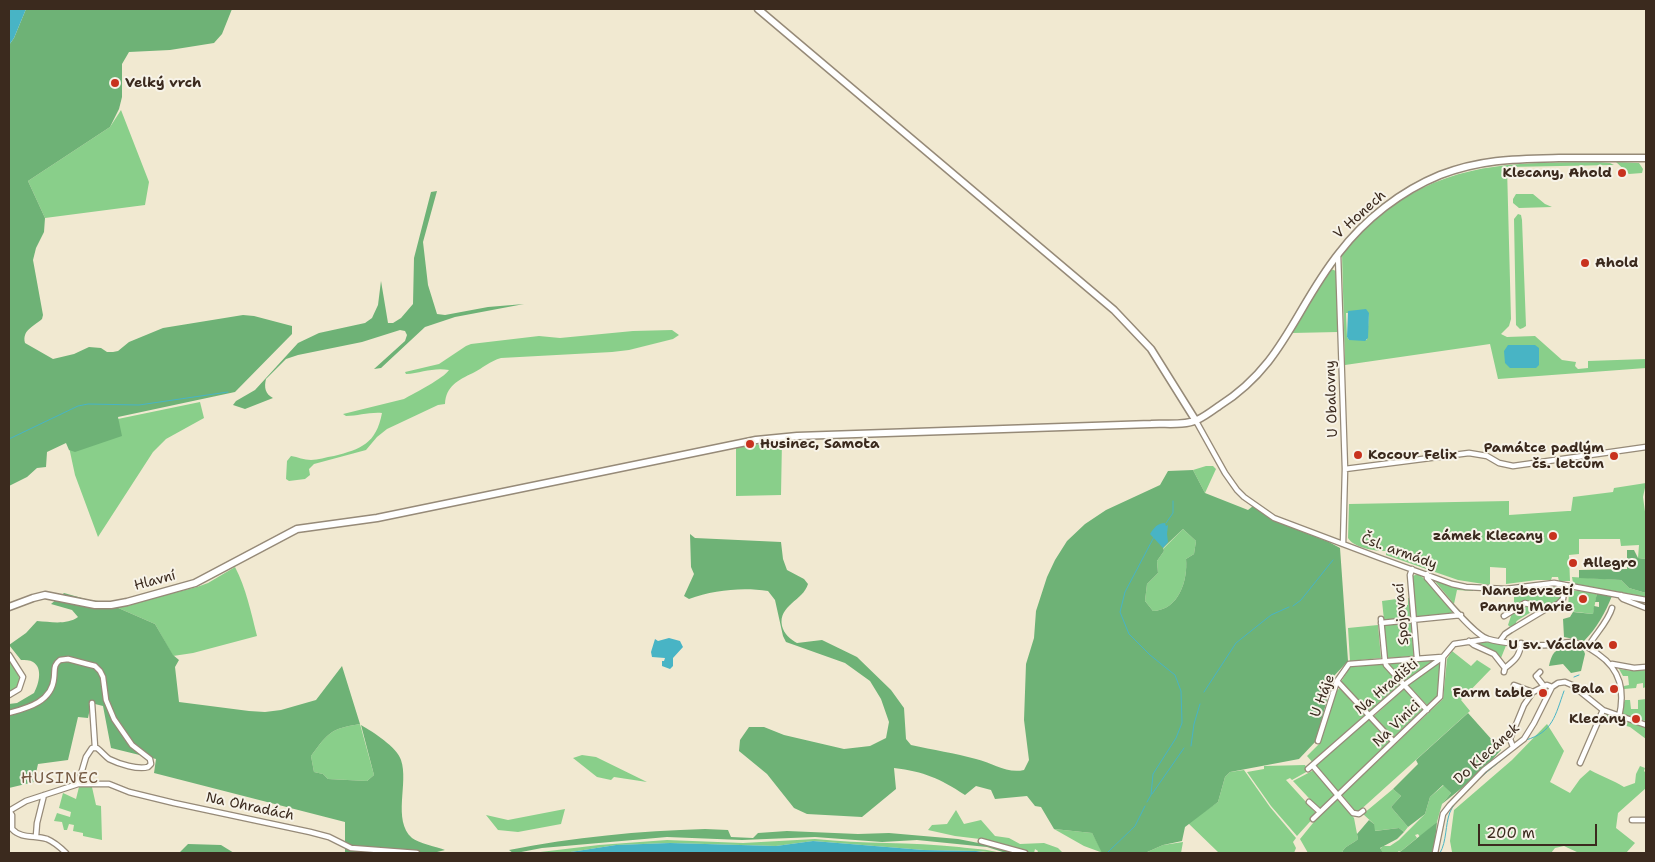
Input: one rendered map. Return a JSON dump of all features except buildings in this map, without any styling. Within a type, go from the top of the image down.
[{"type":"street","points":[[758,9],[1114,310],[1151,349],[1196,421]]},
{"type":"street","name":"V Honech","points":[[1196,421],[1242,390],[1268,364],[1283,344],[1338,253],[1379,212],[1414,188],[1440,175],[1494,160],[1646,158]]},
{"type":"street","name":"U Obalovny","points":[[1338,253],[1345,469],[1343,544]]},
{"type":"street","name":"Hlavní","points":[[9,607],[45,595],[95,605],[128,602],[194,583],[297,529],[377,518],[769,438],[1196,421]]},
{"type":"street","name":"Čsl. armády","points":[[1196,421],[1225,473],[1244,497],[1274,518],[1459,585],[1485,589],[1506,589],[1545,584],[1565,585],[1646,600]]},
{"type":"street","points":[[1345,469],[1469,453],[1487,456],[1499,463],[1513,466],[1646,447]]},
{"type":"street","name":"Spojovací","points":[[1412,569],[1410,575],[1417,658]]},
{"type":"street","points":[[1427,574],[1427,578],[1474,632],[1487,639],[1544,645],[1570,642],[1588,647],[1610,664],[1619,678],[1623,699],[1619,717]]},
{"type":"street","points":[[1500,641],[1505,634],[1563,600],[1565,585]]},
{"type":"street","points":[[1621,595],[1621,597],[1646,608]]},
{"type":"street","points":[[1504,616],[1524,603],[1546,609]]},
{"type":"street","points":[[1588,647],[1610,616],[1612,608]]},
{"type":"street","points":[[1427,710],[1384,661],[1381,621],[1461,615]]},
{"type":"street","name":"Na Hradišti","points":[[1308,770],[1404,685],[1443,657],[1454,644],[1487,639]]},
{"type":"street","points":[[1469,641],[1494,654],[1505,670],[1519,655],[1521,643]]},
{"type":"street","points":[[9,655],[23,677],[20,689],[9,695]]},
{"type":"street","name":"U Háje","points":[[1318,742],[1337,681],[1349,664],[1443,657]]},
{"type":"street","name":"Na Vinici","points":[[1313,819],[1440,697],[1443,657]]},
{"type":"street","points":[[9,713],[29,707],[44,697],[53,684],[54,666],[60,660],[68,659],[95,666],[102,674],[106,700],[114,719],[132,745],[150,759],[151,764],[148,767],[140,768],[108,758],[100,749],[95,747]]},
{"type":"street","points":[[1610,664],[1634,668],[1646,667]]},
{"type":"street","points":[[1540,672],[1536,676],[1543,686]]},
{"type":"street","points":[[1337,681],[1393,741]]},
{"type":"street","points":[[1513,747],[1510,740],[1524,705],[1533,692],[1543,686],[1552,687],[1558,683],[1568,683],[1603,710],[1646,725]]},
{"type":"street","points":[[1514,684],[1533,692]]},
{"type":"street","name":"Do Klecánek","points":[[1435,853],[1443,814],[1480,774],[1529,732],[1552,687]]},
{"type":"street","points":[[92,703],[95,747]]},
{"type":"street","points":[[1580,763],[1603,710]]},
{"type":"street","points":[[78,784],[88,752],[95,747]]},
{"type":"street","points":[[1314,766],[1353,813],[1359,814],[1363,811]]},
{"type":"street","name":"Na Ohradách","points":[[9,811],[26,801],[78,784],[109,784],[129,792],[174,803],[329,837],[351,848],[417,853]]},
{"type":"street","points":[[36,836],[44,795]]},
{"type":"street","points":[[1309,802],[1320,812]]},
{"type":"street","points":[[9,811],[12,815],[14,831],[24,836],[36,836],[52,841],[66,853]]},
{"type":"street","points":[[1632,820],[1646,820]]},
{"type":"street","points":[[982,841],[1025,853]]},
{"type":"green space","points":[[26,9],[232,9],[222,34],[214,43],[170,50],[129,52],[122,64],[122,97],[119,109],[110,127],[28,181],[45,218],[44,232],[36,248],[33,260],[43,315],[42,319],[25,335],[25,343],[53,359],[74,354],[89,347],[113,352],[118,351],[129,342],[163,328],[243,315],[292,326],[292,334],[235,392],[118,417],[122,436],[75,452],[69,450],[66,443],[47,452],[46,467],[37,468],[27,477],[9,486],[9,45],[14,38]]},
{"type":"green space","points":[[121,110],[149,182],[145,205],[45,218],[28,181],[110,127]]},
{"type":"green space","points":[[1598,162],[1614,165],[1507,167],[1511,319],[1509,326],[1501,334],[1507,337],[1535,336],[1562,360],[1576,362],[1575,366],[1578,369],[1588,368],[1588,361],[1646,359],[1646,368],[1498,379],[1490,344],[1345,365],[1342,254],[1376,218],[1422,188],[1470,171],[1520,164]],"holes":[[[1346,313],[1369,313],[1367,340],[1349,340],[1347,337]]]},
{"type":"green space","points":[[1616,162],[1639,163],[1643,169],[1642,173],[1629,174]]},
{"type":"green space","points":[[437,191],[423,242],[428,285],[437,314],[445,315],[488,307],[524,304],[455,317],[425,327],[381,368],[374,369],[405,341],[407,335],[405,331],[400,330],[362,342],[286,359],[266,379],[266,390],[273,398],[245,409],[233,405],[236,401],[255,390],[298,343],[319,333],[365,323],[372,318],[378,305],[381,281],[388,323],[393,323],[401,318],[413,304],[414,258],[431,192]]},
{"type":"green space","points":[[1516,194],[1533,194],[1552,207],[1519,208],[1513,203]]},
{"type":"green space","points":[[1518,214],[1521,215],[1522,220],[1526,326],[1520,329],[1516,325],[1514,219]]},
{"type":"green space","points":[[1331,269],[1336,271],[1338,332],[1292,333]]},
{"type":"green space","points":[[672,330],[679,335],[673,339],[629,350],[497,359],[454,384],[450,388],[445,404],[438,405],[387,429],[366,450],[314,464],[309,469],[310,475],[305,479],[289,481],[286,479],[287,461],[291,456],[314,460],[352,451],[366,444],[376,432],[382,413],[346,416],[343,414],[404,399],[415,393],[449,370],[443,369],[406,374],[405,372],[439,364],[471,344],[539,336],[560,338],[633,331]]},
{"type":"green space","points":[[200,402],[204,418],[166,439],[153,452],[98,537],[75,475],[69,447],[113,420]]},
{"type":"green space","points":[[782,440],[781,495],[736,496],[736,448]]},
{"type":"green space","points":[[1213,466],[1216,469],[1205,493],[1193,470]]},
{"type":"green space","points":[[1193,470],[1205,493],[1248,510],[1253,506],[1277,522],[1340,548],[1348,661],[1333,677],[1316,741],[1299,759],[1230,772],[1225,777],[1218,802],[1185,827],[1182,841],[1163,845],[1145,853],[1102,853],[1092,833],[1054,829],[1041,807],[1035,806],[1027,796],[995,799],[991,790],[976,786],[965,795],[931,777],[894,768],[896,789],[862,817],[807,814],[794,808],[767,774],[739,751],[740,740],[749,727],[764,727],[784,735],[844,749],[870,746],[886,738],[889,722],[881,699],[870,681],[845,663],[786,642],[775,600],[768,591],[738,589],[718,591],[689,599],[684,596],[694,574],[691,567],[690,534],[695,538],[781,542],[783,559],[787,570],[804,579],[808,584],[801,595],[787,608],[782,619],[784,631],[792,640],[797,643],[822,640],[857,657],[891,690],[904,708],[906,739],[911,745],[968,757],[1012,771],[1018,771],[1024,770],[1029,760],[1024,720],[1026,664],[1034,638],[1036,611],[1047,577],[1055,560],[1067,541],[1085,524],[1106,510],[1160,485],[1168,471]],"holes":[[[1183,529],[1196,541],[1194,554],[1186,559],[1185,576],[1180,592],[1169,605],[1153,611],[1145,601],[1147,584],[1158,573],[1157,561],[1164,551],[1163,548]]]},
{"type":"green space","points":[[1646,483],[1643,497],[1646,519],[1646,559],[1638,558],[1639,545],[1621,546],[1620,539],[1579,539],[1579,554],[1569,555],[1570,581],[1559,581],[1558,577],[1552,577],[1551,580],[1506,584],[1506,568],[1490,567],[1490,585],[1458,580],[1386,555],[1386,551],[1360,547],[1348,538],[1349,504],[1509,501],[1509,515],[1571,511],[1573,497],[1613,492],[1614,488]]},
{"type":"green space","points":[[1183,529],[1196,541],[1194,554],[1186,559],[1183,584],[1175,600],[1162,609],[1153,611],[1145,601],[1147,584],[1158,573],[1157,561],[1164,551],[1163,549]]},
{"type":"green space","points":[[1627,550],[1634,550],[1638,558],[1646,559],[1646,593],[1629,588],[1621,580],[1579,578],[1579,570],[1627,569]]},
{"type":"green space","points":[[235,567],[245,592],[257,636],[193,653],[173,656],[155,624],[116,607],[197,587],[208,583]]},
{"type":"green space","points":[[1419,574],[1436,590],[1453,611],[1451,614],[1416,617],[1412,576]]},
{"type":"green space","points":[[1572,577],[1621,580],[1629,588],[1646,593],[1646,597],[1580,585],[1573,583]]},
{"type":"green space","points":[[1434,580],[1473,591],[1457,590],[1454,604]]},
{"type":"green space","points":[[1561,588],[1560,600],[1552,604],[1539,605],[1540,610],[1537,612],[1533,611],[1518,620],[1516,625],[1510,627],[1508,625],[1514,607],[1514,589]]},
{"type":"green space","points":[[1569,590],[1597,593],[1593,614],[1568,611]]},
{"type":"green space","points":[[64,593],[89,600],[108,602],[155,624],[173,655],[179,660],[175,667],[179,702],[249,711],[281,710],[316,700],[342,666],[360,724],[336,730],[322,742],[311,756],[314,772],[323,774],[328,779],[367,781],[374,775],[361,725],[390,745],[399,755],[403,769],[402,811],[406,830],[415,840],[445,850],[433,853],[345,853],[345,822],[154,773],[156,759],[111,748],[103,706],[91,703],[88,718],[78,717],[68,760],[38,764],[34,782],[9,788],[9,704],[17,703],[34,693],[39,672],[33,662],[21,660],[9,645],[26,633],[37,621],[64,622],[78,617],[72,610],[51,604]]},
{"type":"green space","points":[[1597,593],[1612,596],[1593,631],[1584,641],[1564,637],[1563,619],[1570,617],[1573,612],[1593,614],[1594,606],[1599,607],[1599,602],[1595,602]]},
{"type":"green space","points":[[1404,598],[1405,605],[1408,605],[1409,598],[1411,618],[1384,620],[1382,601]]},
{"type":"green space","points":[[1411,622],[1414,656],[1387,658],[1384,625]]},
{"type":"green space","points":[[1378,625],[1381,658],[1350,661],[1348,628]]},
{"type":"green space","points":[[1487,641],[1507,643],[1501,658],[1475,643]]},
{"type":"green space","points":[[1569,645],[1583,648],[1585,654],[1581,671],[1571,673],[1563,664],[1549,666],[1552,656],[1556,651]]},
{"type":"green space","points":[[1452,651],[1471,666],[1477,660],[1491,669],[1461,700],[1470,711],[1357,813],[1342,795],[1443,699],[1447,659]]},
{"type":"green space","points":[[9,659],[18,673],[19,681],[16,689],[9,692]]},
{"type":"green space","points":[[1432,660],[1432,662],[1405,681],[1390,665],[1391,663]]},
{"type":"green space","points":[[1441,662],[1438,697],[1428,706],[1408,685]]},
{"type":"green space","points":[[1382,664],[1400,684],[1369,713],[1341,682],[1350,667]]},
{"type":"green space","points":[[1619,669],[1632,671],[1646,670],[1646,687],[1643,688],[1643,683],[1637,684],[1636,688],[1624,689],[1624,686],[1629,685],[1628,676],[1623,676]]},
{"type":"green space","points":[[1340,688],[1365,716],[1314,764],[1307,756],[1320,743],[1336,691]]},
{"type":"green space","points":[[1404,689],[1424,710],[1394,738],[1373,717]]},
{"type":"green space","points":[[1646,699],[1646,721],[1623,716],[1622,707],[1625,700],[1630,700],[1631,709],[1638,709],[1638,700]]},
{"type":"green space","points":[[1468,713],[1501,750],[1479,774],[1442,804],[1451,793],[1443,785],[1430,797],[1425,814],[1408,827],[1391,807],[1401,796],[1393,789],[1418,764],[1416,760]]},
{"type":"green space","points":[[1607,714],[1646,728],[1646,739],[1630,727],[1606,720]]},
{"type":"green space","points":[[1369,719],[1390,742],[1338,791],[1316,766]]},
{"type":"green space","points":[[360,724],[374,775],[367,781],[328,779],[323,774],[314,772],[311,756],[322,742],[336,730]]},
{"type":"green space","points":[[1547,724],[1564,751],[1550,782],[1570,793],[1580,779],[1590,770],[1624,787],[1635,783],[1636,774],[1640,766],[1645,768],[1646,788],[1618,813],[1616,828],[1635,843],[1626,853],[1579,853],[1564,846],[1555,848],[1551,853],[1452,852],[1450,841],[1454,810],[1512,760]]},
{"type":"green space","points":[[582,755],[596,757],[647,782],[614,777],[611,780],[597,777],[573,758]]},
{"type":"green space","points":[[1305,765],[1308,771],[1292,780],[1290,778],[1286,780],[1317,814],[1297,836],[1271,806],[1247,772],[1264,769],[1264,766]]},
{"type":"green space","points":[[1244,770],[1270,807],[1296,838],[1293,842],[1296,848],[1294,853],[1219,853],[1188,823],[1218,802],[1225,777],[1230,772]]},
{"type":"green space","points":[[1314,770],[1335,794],[1320,810],[1293,781]]},
{"type":"green space","points":[[1444,785],[1451,793],[1442,804],[1437,822],[1420,837],[1418,834],[1415,835],[1417,838],[1400,852],[1383,853],[1380,849],[1383,846],[1390,846],[1399,840],[1425,814],[1430,797]]},
{"type":"green space","points":[[79,787],[92,787],[96,805],[101,806],[102,840],[83,836],[83,833],[73,831],[74,825],[69,824],[67,830],[64,830],[62,822],[54,821],[57,813],[70,817],[71,812],[59,808],[63,793],[76,799]]},
{"type":"green space","points":[[1393,789],[1401,796],[1391,807],[1408,827],[1404,832],[1399,828],[1374,831],[1374,824],[1363,814]]},
{"type":"green space","points":[[1338,798],[1354,818],[1358,839],[1342,853],[1308,853],[1300,839],[1322,812]]},
{"type":"green space","points":[[565,809],[561,824],[518,832],[498,830],[486,815],[508,820]]},
{"type":"green space","points":[[956,810],[964,824],[981,820],[995,836],[1009,838],[1020,844],[1044,843],[1058,848],[1063,853],[1037,853],[1038,851],[1035,849],[1034,853],[1030,853],[980,839],[928,830],[932,825],[947,824]]},
{"type":"green space","points":[[1369,820],[1374,824],[1375,831],[1399,828],[1404,832],[1397,839],[1380,848],[1383,853],[1342,853],[1358,839],[1357,834]]},
{"type":"green space","points":[[1437,822],[1434,852],[1400,852]]},
{"type":"green space","points":[[705,829],[728,830],[731,837],[753,838],[758,833],[787,831],[858,834],[889,833],[958,839],[994,846],[1017,853],[1006,853],[987,847],[917,840],[882,842],[815,837],[742,840],[667,837],[542,848],[516,853],[509,850],[607,835]]},
{"type":"green space","points":[[1054,829],[1092,833],[1103,853],[1084,846]]},
{"type":"green space","points":[[815,839],[941,845],[1001,853],[924,850],[813,841],[776,846],[670,843],[616,845],[564,853],[532,853],[599,845],[667,840],[743,843]]},
{"type":"green space","points":[[1183,842],[1181,853],[1145,853],[1163,845]]},
{"type":"green space","points":[[188,844],[221,845],[234,853],[179,853]]},
{"type":"water","points":[[9,9],[26,9],[14,38],[9,45]]},
{"type":"water","points":[[1366,309],[1369,313],[1368,338],[1365,341],[1349,340],[1347,337],[1348,311]]},
{"type":"water","points":[[1508,345],[1535,345],[1539,348],[1539,365],[1536,368],[1510,368],[1505,363],[1504,351]]},
{"type":"water","points":[[1165,523],[1166,526],[1168,525],[1168,542],[1163,548],[1150,534],[1158,525]]},
{"type":"water","points":[[669,638],[680,641],[683,647],[673,658],[673,666],[670,669],[662,666],[662,661],[665,658],[652,657],[651,652],[655,639],[658,641]]},
{"type":"water","points":[[813,841],[924,850],[991,853],[564,853],[616,845],[670,843],[776,846]]},
{"type":"waterway","points":[[9,439],[78,406],[88,404],[139,405],[228,392]]},
{"type":"waterway","points":[[1166,523],[1173,513],[1173,501]]},
{"type":"waterway","points":[[1147,802],[1151,795],[1153,774],[1176,738],[1182,723],[1181,691],[1175,675],[1150,655],[1129,634],[1120,612],[1125,592],[1154,537]]},
{"type":"waterway","points":[[1293,606],[1301,600],[1333,560]]},
{"type":"waterway","points":[[1204,692],[1236,643],[1271,615],[1289,607]]},
{"type":"waterway","points":[[1574,677],[1579,675]]},
{"type":"waterway","points":[[1526,740],[1535,737],[1548,728],[1564,691]]},
{"type":"waterway","points":[[1191,746],[1194,724],[1200,704]]},
{"type":"waterway","points":[[1440,853],[1444,843],[1448,817],[1455,804],[1472,785],[1521,744]]},
{"type":"waterway","points":[[1152,794],[1184,748]]},
{"type":"waterway","points":[[1107,853],[1135,826],[1145,806]]},
{"type":"place","name":"Velký vrch","points":[[115,83]]},
{"type":"place","name":"Klecany, Ahold","points":[[1622,173]]},
{"type":"place","name":"Ahold","points":[[1585,263]]},
{"type":"place","name":"Husinec, Samota","points":[[750,444]]},
{"type":"place","name":"Kocour Felix","points":[[1358,455]]},
{"type":"place","name":"Památce padlým čs. letcům","points":[[1614,456]]},
{"type":"place","name":"zámek Klecany","points":[[1553,536]]},
{"type":"place","name":"Allegro","points":[[1573,563]]},
{"type":"place","name":"Nanebevzetí Panny Marie","points":[[1583,599]]},
{"type":"place","name":"U sv. Václava","points":[[1613,645]]},
{"type":"place","name":"Bala","points":[[1614,689]]},
{"type":"place","name":"Farm table","points":[[1543,693]]},
{"type":"place","name":"Klecany","points":[[1636,719]]},
{"type":"district","name":"HUSINEC","points":[[60,779]]}]
